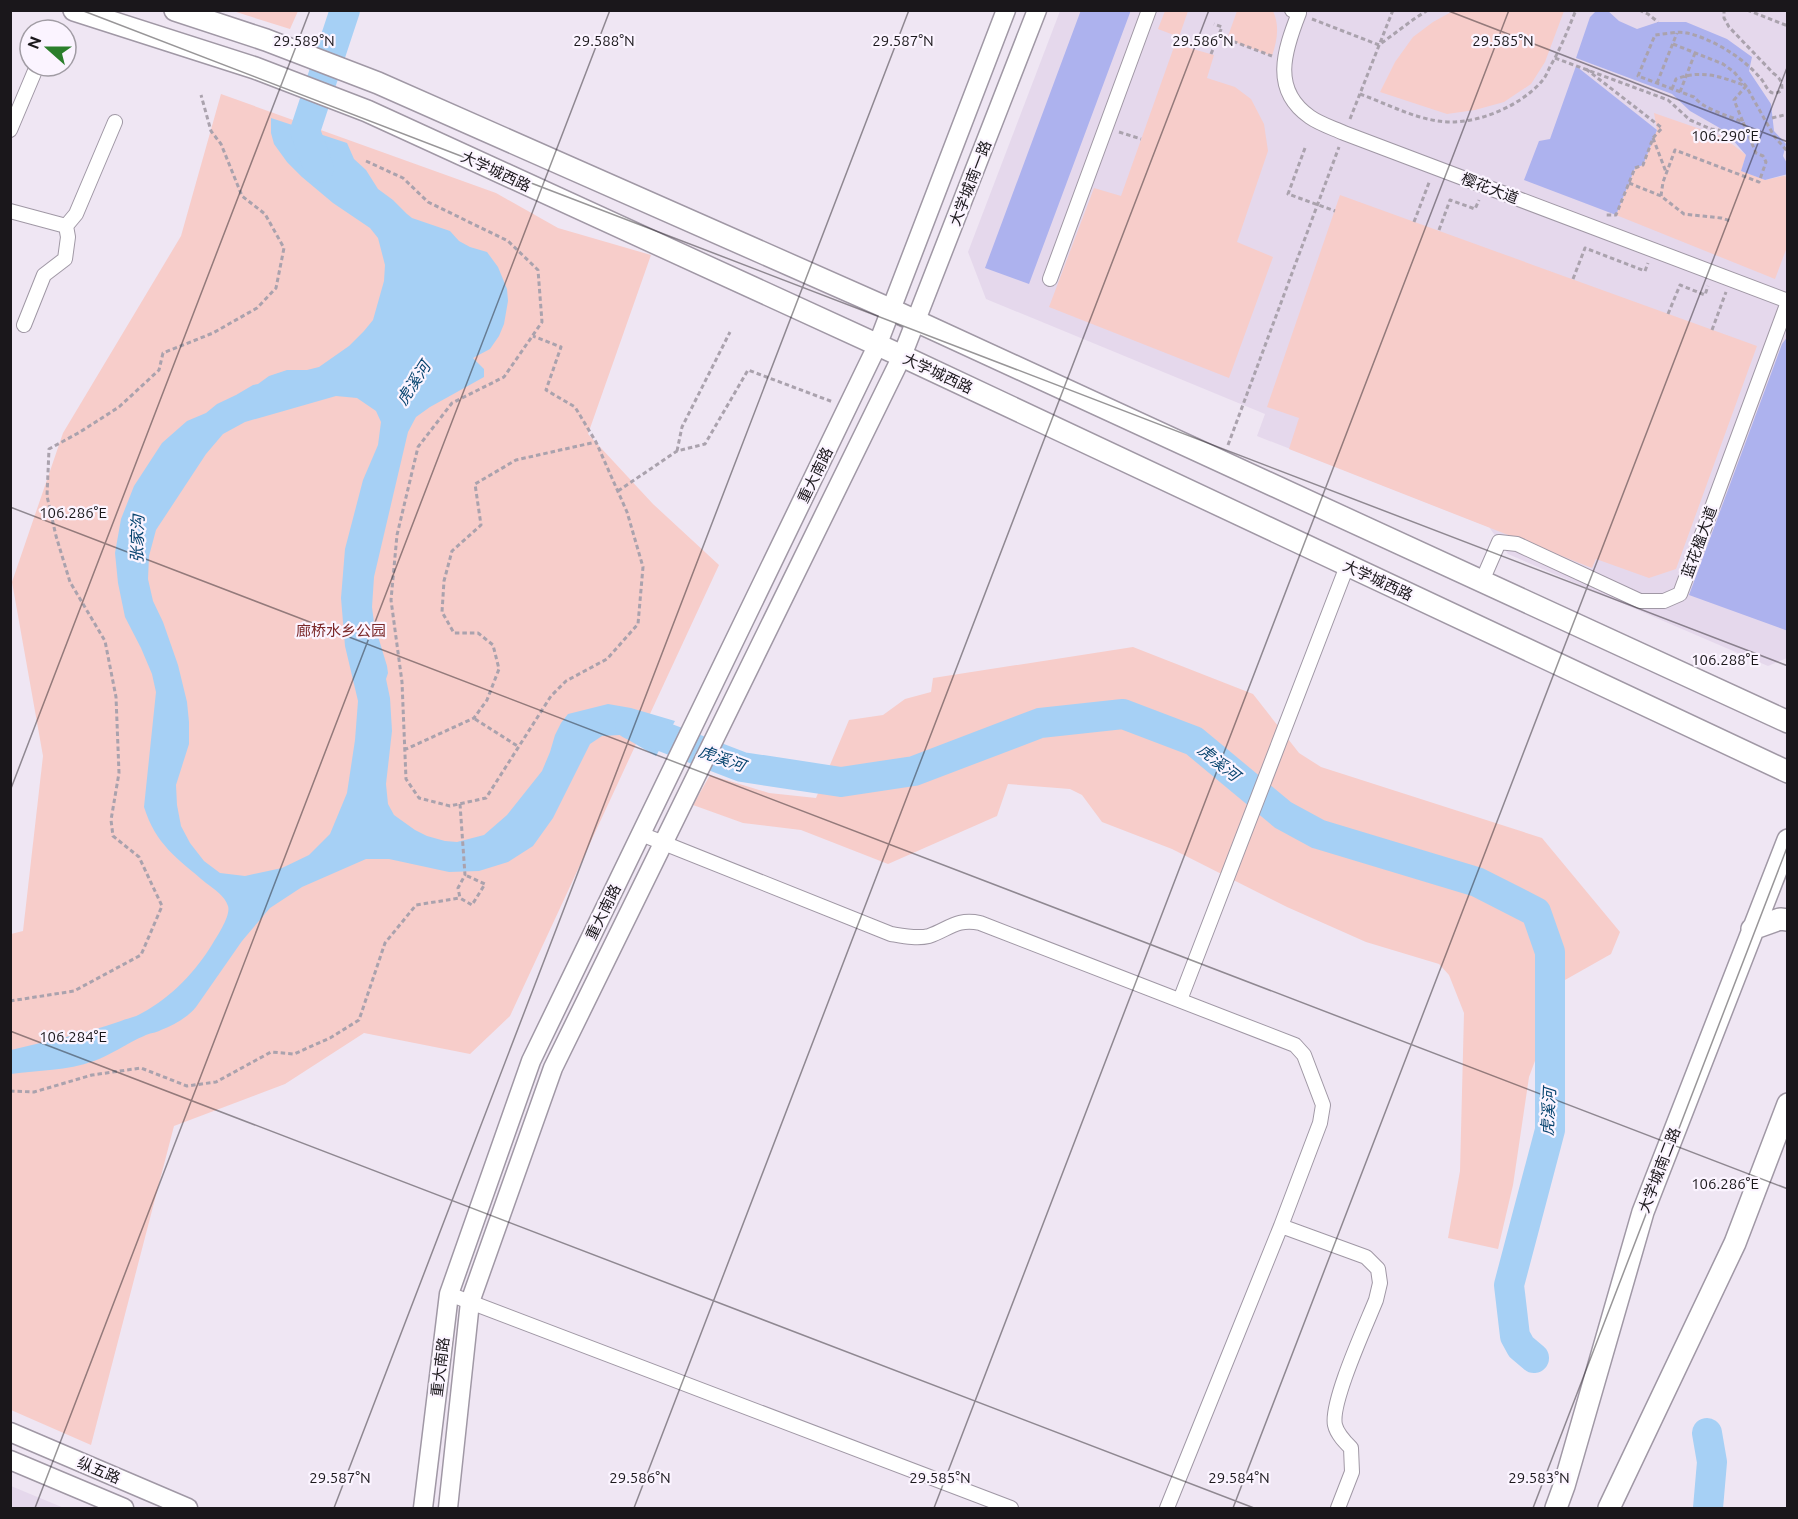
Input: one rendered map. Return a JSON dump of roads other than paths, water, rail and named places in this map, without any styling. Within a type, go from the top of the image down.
[{"type":"main road","name":"大学城西路","points":[[74,10],[255,68],[367,111],[902,356],[1788,772]]},
{"type":"main road","points":[[175,10],[266,40],[378,83],[917,321],[1788,722]]},
{"type":"main road","name":"大学城南一路","points":[[877,346],[1006,10]]},
{"type":"main road","name":"大学城南一路","points":[[902,356],[1037,10]]},
{"type":"main road","name":"重大南路","points":[[423,1509],[449,1294],[531,1061],[877,346]]},
{"type":"main road","name":"重大南路","points":[[448,1509],[470,1302],[553,1068],[902,356]]},
{"type":"main road","name":"大学城南二路","points":[[1556,1509],[1643,1212],[1788,840]]},
{"type":"main road","points":[[1752,929],[1780,919],[1788,920]]},
{"type":"main road","points":[[1609,1509],[1735,1243],[1788,1104]]},
{"type":"main road","name":"纵五路","points":[[10,1432],[188,1509]]},
{"type":"main road","name":"纵五路","points":[[10,1460],[124,1509]]},
{"type":"street","points":[[1050,279],[1149,10]]},
{"type":"street","name":"樱花大道","points":[[1297,12],[1288,41],[1283,74],[1292,101],[1311,118],[1344,133],[1788,301]]},
{"type":"street","points":[[10,130],[32,78]]},
{"type":"street","points":[[66,226],[76,214],[115,122]]},
{"type":"street","points":[[10,211],[66,226]]},
{"type":"street","points":[[24,324],[44,275],[65,259],[68,237],[66,226]]},
{"type":"street","name":"蓝花楹大道","points":[[1482,581],[1499,542],[1517,544],[1640,601],[1664,602],[1680,594],[1788,301]]},
{"type":"street","points":[[1180,1000],[1347,566]]},
{"type":"street","points":[[641,834],[891,934],[913,937],[929,936],[968,920],[1296,1045],[1304,1055],[1323,1105],[1320,1123],[1167,1509]]},
{"type":"street","points":[[1281,1226],[1366,1257],[1378,1269],[1380,1283],[1376,1300],[1335,1405],[1335,1426],[1351,1448],[1352,1472],[1338,1509]]},
{"type":"street","points":[[449,1294],[1011,1509]]},
{"type":"water","name":"张家沟","points":[[271,118],[347,143],[354,159],[366,170],[378,189],[412,218],[450,231],[459,241],[487,252],[498,267],[507,289],[508,301],[504,324],[499,336],[490,349],[473,358],[484,369],[484,377],[416,417],[408,432],[374,577],[372,607],[374,623],[388,673],[386,679],[392,731],[386,784],[388,804],[394,815],[415,830],[445,841],[457,842],[484,835],[507,815],[542,771],[555,735],[568,714],[608,704],[675,721],[656,756],[620,735],[602,736],[590,744],[553,818],[533,846],[508,862],[479,871],[449,872],[389,859],[366,859],[302,887],[270,908],[242,941],[196,1007],[171,1026],[148,1034],[84,1064],[11,1074],[11,1050],[107,1026],[153,1007],[182,983],[199,963],[224,925],[228,914],[227,902],[222,896],[177,858],[161,841],[144,807],[156,692],[152,674],[125,617],[115,553],[121,519],[134,486],[162,443],[187,421],[206,413],[217,404],[258,384],[269,376],[287,370],[307,370],[319,367],[349,346],[373,320],[384,281],[385,265],[378,238],[370,228],[333,203],[302,177],[274,144]],"holes":[[[336,396],[357,398],[376,411],[381,422],[378,445],[363,480],[345,549],[341,598],[345,646],[358,701],[347,793],[330,834],[309,855],[282,868],[245,876],[220,873],[204,861],[190,843],[181,826],[177,805],[176,785],[189,744],[189,722],[187,702],[178,665],[153,601],[148,579],[149,556],[156,530],[206,454],[223,434],[245,422]]]},
{"type":"waterway","name":"虎溪河","points":[[319,168],[305,131],[345,10]]},
{"type":"waterway","name":"虎溪河","points":[[630,724],[742,767],[841,782],[914,771],[1040,723],[1123,714],[1194,741],[1283,815],[1318,834],[1477,882],[1536,912],[1550,952],[1550,1130],[1509,1285],[1515,1336],[1521,1347],[1534,1358]]},
{"type":"waterway","name":"虎溪河","points":[[1707,1433],[1712,1462],[1708,1508]]},
{"type":"park label","name":"廊桥水乡公园","points":[[341,630]]}]
